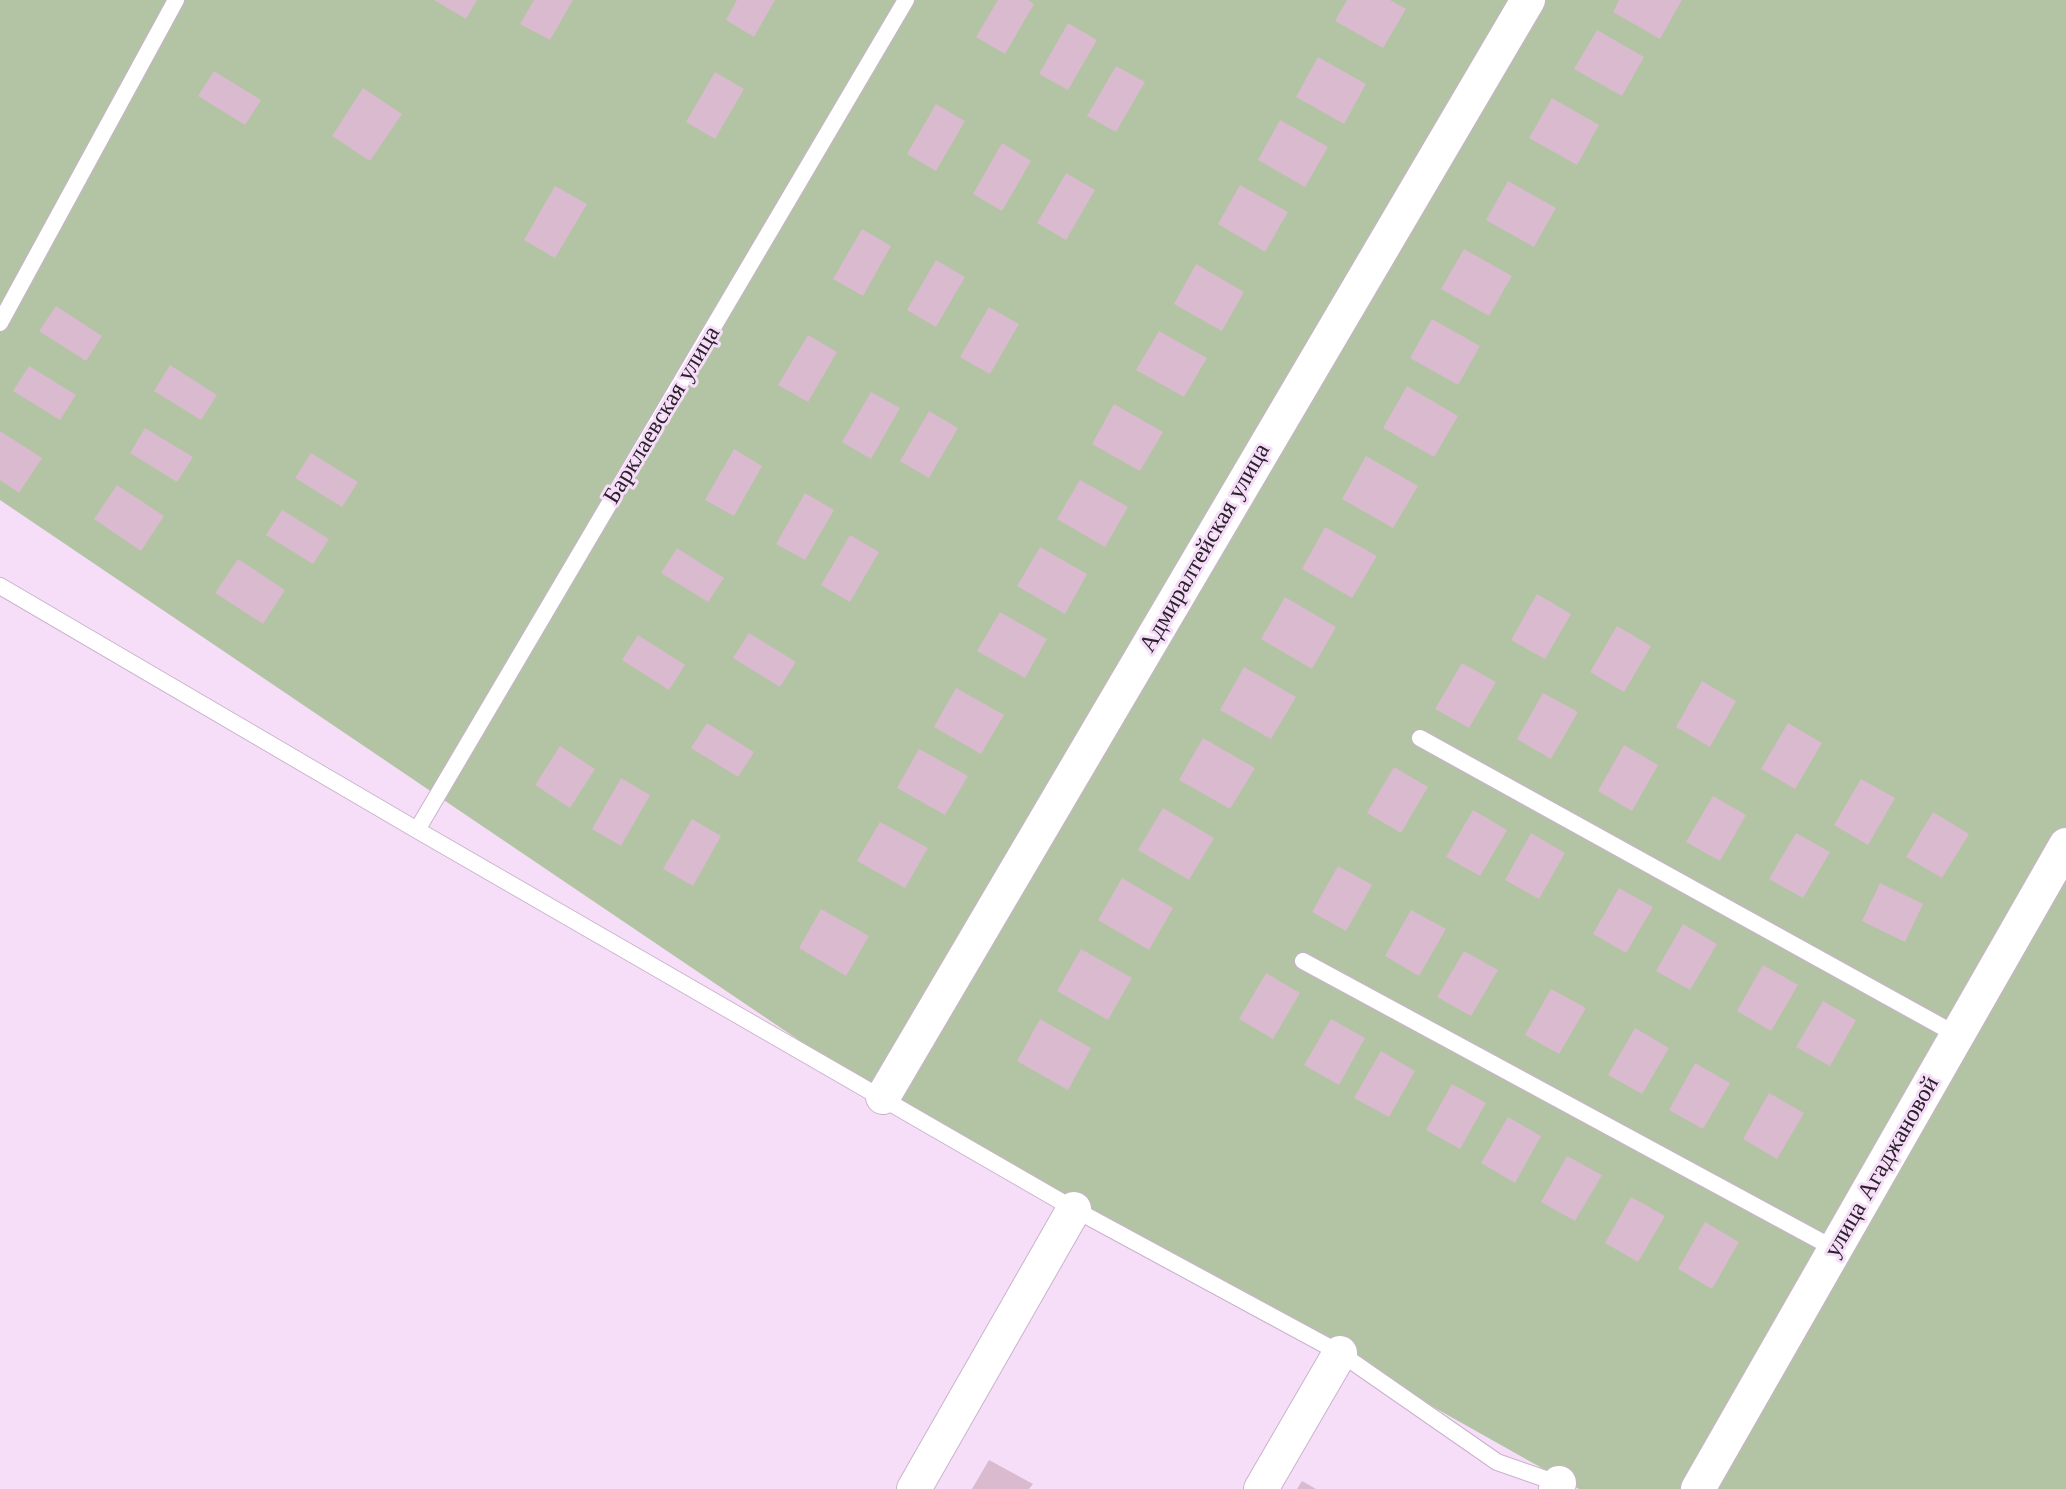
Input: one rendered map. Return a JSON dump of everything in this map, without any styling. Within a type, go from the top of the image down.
[{"type":"street","name":"Адмиралтейская улица","points":[[883,1097],[1528,0]]},
{"type":"street","name":"улица Агаджановой","points":[[1698,1489],[2066,845]]},
{"type":"street","points":[[914,1489],[1074,1209]]},
{"type":"street","points":[[1261,1489],[1340,1353]]},
{"type":"lane","points":[[0,323],[176,0]]},
{"type":"lane","name":"Барклаевская улица","points":[[417,830],[906,0]]},
{"type":"lane","points":[[0,586],[1074,1209],[1340,1353],[1497,1462],[1561,1487]]},
{"type":"lane","points":[[1420,738],[1957,1035]]},
{"type":"lane","points":[[1303,961],[1835,1249]]},
{"type":"green space","points":[[0,0],[2066,0],[2066,1489],[1579,1489],[883,1097],[0,500]]},
{"type":"building","points":[[434,0],[477,0],[466,19]]},
{"type":"building","points":[[534,0],[573,0],[550,40],[520,24]]},
{"type":"building","points":[[737,0],[775,0],[754,37],[726,20]]},
{"type":"building","points":[[998,0],[1028,0],[1034,4],[1005,54],[976,37]]},
{"type":"building","points":[[1347,0],[1390,0],[1406,9],[1383,48],[1335,21]]},
{"type":"building","points":[[1619,0],[1682,0],[1660,39],[1613,12]]},
{"type":"building","points":[[1068,23],[1097,40],[1068,90],[1039,74]]},
{"type":"building","points":[[1597,30],[1644,57],[1622,96],[1574,69]]},
{"type":"building","points":[[1318,57],[1366,84],[1344,124],[1296,97]]},
{"type":"building","points":[[1116,66],[1145,82],[1116,132],[1087,116]]},
{"type":"building","points":[[214,71],[261,100],[245,125],[198,96]]},
{"type":"building","points":[[715,72],[744,89],[715,139],[686,122]]},
{"type":"building","points":[[363,88],[402,114],[370,161],[332,136]]},
{"type":"building","points":[[1552,98],[1599,125],[1577,165],[1529,138]]},
{"type":"building","points":[[936,104],[965,121],[936,171],[907,154]]},
{"type":"building","points":[[1280,120],[1328,147],[1305,187],[1258,160]]},
{"type":"building","points":[[1002,143],[1031,161],[1002,211],[973,194]]},
{"type":"building","points":[[1066,173],[1095,190],[1066,240],[1037,223]]},
{"type":"building","points":[[1508,181],[1556,208],[1534,247],[1486,220]]},
{"type":"building","points":[[1240,185],[1288,212],[1265,252],[1218,224]]},
{"type":"building","points":[[555,186],[587,204],[555,258],[524,240]]},
{"type":"building","points":[[862,229],[891,246],[863,296],[833,279]]},
{"type":"building","points":[[1464,249],[1512,276],[1489,316],[1441,289]]},
{"type":"building","points":[[936,260],[965,277],[936,327],[907,310]]},
{"type":"building","points":[[1196,264],[1244,292],[1222,331],[1174,304]]},
{"type":"building","points":[[56,306],[102,336],[86,361],[39,331]]},
{"type":"building","points":[[989,307],[1019,324],[990,374],[960,357]]},
{"type":"building","points":[[1432,319],[1480,346],[1458,385],[1410,358]]},
{"type":"building","points":[[1159,331],[1207,358],[1184,397],[1136,370]]},
{"type":"building","points":[[808,335],[837,352],[808,402],[778,385]]},
{"type":"building","points":[[170,365],[217,395],[201,420],[154,391]]},
{"type":"building","points":[[29,366],[76,395],[60,420],[13,391]]},
{"type":"building","points":[[1407,386],[1458,416],[1434,457],[1383,428]]},
{"type":"building","points":[[871,392],[900,408],[871,459],[842,442]]},
{"type":"building","points":[[1114,404],[1163,432],[1140,471],[1092,444]]},
{"type":"building","points":[[929,411],[958,428],[929,478],[900,461]]},
{"type":"building","points":[[145,428],[193,457],[177,482],[130,453]]},
{"type":"building","points":[[0,431],[42,458],[19,493],[0,480]]},
{"type":"building","points":[[734,449],[762,466],[734,516],[705,500]]},
{"type":"building","points":[[311,453],[358,482],[342,507],[295,478]]},
{"type":"building","points":[[1366,456],[1418,486],[1393,528],[1342,499]]},
{"type":"building","points":[[1080,480],[1128,507],[1105,547],[1057,519]]},
{"type":"building","points":[[117,485],[164,516],[141,551],[94,519]]},
{"type":"building","points":[[805,493],[834,510],[805,560],[776,544]]},
{"type":"building","points":[[282,510],[329,539],[313,564],[266,535]]},
{"type":"building","points":[[1325,527],[1377,556],[1352,598],[1302,569]]},
{"type":"building","points":[[850,535],[879,552],[850,602],[821,585]]},
{"type":"building","points":[[1040,547],[1087,574],[1065,614],[1017,586]]},
{"type":"building","points":[[677,548],[724,578],[708,602],[661,573]]},
{"type":"building","points":[[238,559],[285,590],[263,624],[215,593]]},
{"type":"building","points":[[1537,594],[1571,614],[1545,659],[1511,640]]},
{"type":"building","points":[[1285,597],[1336,627],[1312,669],[1261,639]]},
{"type":"building","points":[[1000,612],[1047,639],[1025,678],[977,651]]},
{"type":"building","points":[[1617,626],[1651,646],[1624,692],[1590,672]]},
{"type":"building","points":[[749,633],[796,662],[780,687],[733,658]]},
{"type":"building","points":[[638,635],[685,665],[669,690],[622,660]]},
{"type":"building","points":[[1462,663],[1496,682],[1469,728],[1435,709]]},
{"type":"building","points":[[1244,667],[1296,697],[1271,739],[1220,710]]},
{"type":"building","points":[[1702,681],[1736,701],[1710,747],[1676,727]]},
{"type":"building","points":[[956,688],[1004,715],[981,754],[934,727]]},
{"type":"building","points":[[1543,693],[1578,712],[1551,759],[1517,739]]},
{"type":"building","points":[[707,723],[754,752],[738,777],[691,748]]},
{"type":"building","points":[[1788,723],[1822,743],[1795,789],[1761,769]]},
{"type":"building","points":[[1203,738],[1255,768],[1230,809],[1179,780]]},
{"type":"building","points":[[1624,745],[1658,765],[1632,811],[1598,791]]},
{"type":"building","points":[[560,746],[595,769],[570,808],[535,785]]},
{"type":"building","points":[[919,749],[968,776],[945,815],[897,788]]},
{"type":"building","points":[[1394,767],[1428,787],[1401,833],[1367,813]]},
{"type":"building","points":[[621,778],[650,795],[621,846],[592,829]]},
{"type":"building","points":[[1861,779],[1895,798],[1868,845],[1834,825]]},
{"type":"building","points":[[1713,796],[1746,815],[1720,861],[1686,842]]},
{"type":"building","points":[[1163,808],[1214,838],[1189,880],[1138,850]]},
{"type":"building","points":[[1473,810],[1507,830],[1480,876],[1446,857]]},
{"type":"building","points":[[1933,812],[1969,834],[1942,878],[1906,857]]},
{"type":"building","points":[[692,819],[721,836],[693,886],[663,869]]},
{"type":"building","points":[[880,822],[928,848],[905,888],[857,861]]},
{"type":"building","points":[[1531,833],[1565,853],[1539,899],[1505,880]]},
{"type":"building","points":[[1796,833],[1830,852],[1803,898],[1769,879]]},
{"type":"building","points":[[1338,866],[1372,885],[1346,931],[1312,912]]},
{"type":"building","points":[[1122,878],[1173,908],[1149,950],[1098,920]]},
{"type":"building","points":[[1880,883],[1923,904],[1905,942],[1862,921]]},
{"type":"building","points":[[1619,888],[1653,907],[1626,953],[1593,934]]},
{"type":"building","points":[[821,909],[869,936],[846,976],[799,948]]},
{"type":"building","points":[[1411,910],[1446,929],[1419,976],[1385,956]]},
{"type":"building","points":[[1683,924],[1717,944],[1690,990],[1656,971]]},
{"type":"building","points":[[1081,949],[1132,978],[1108,1020],[1057,991]]},
{"type":"building","points":[[1464,951],[1498,970],[1471,1016],[1437,997]]},
{"type":"building","points":[[1763,965],[1798,985],[1771,1031],[1737,1011]]},
{"type":"building","points":[[1266,973],[1300,993],[1273,1039],[1239,1019]]},
{"type":"building","points":[[1551,989],[1586,1008],[1559,1054],[1525,1035]]},
{"type":"building","points":[[1823,1001],[1856,1020],[1830,1066],[1796,1047]]},
{"type":"building","points":[[1040,1019],[1091,1048],[1068,1090],[1017,1061]]},
{"type":"building","points":[[1331,1019],[1365,1038],[1339,1085],[1304,1065]]},
{"type":"building","points":[[1635,1028],[1669,1048],[1642,1094],[1608,1075]]},
{"type":"building","points":[[1381,1051],[1415,1071],[1389,1117],[1354,1098]]},
{"type":"building","points":[[1695,1063],[1730,1083],[1703,1129],[1669,1110]]},
{"type":"building","points":[[1452,1084],[1486,1103],[1460,1149],[1426,1130]]},
{"type":"building","points":[[1769,1093],[1804,1113],[1777,1159],[1743,1139]]},
{"type":"building","points":[[1508,1117],[1541,1136],[1515,1183],[1481,1163]]},
{"type":"building","points":[[1567,1156],[1602,1175],[1575,1221],[1541,1202]]},
{"type":"building","points":[[1631,1197],[1665,1216],[1638,1262],[1605,1243]]},
{"type":"building","points":[[1705,1222],[1739,1242],[1712,1289],[1678,1269]]},
{"type":"building","points":[[989,1460],[1033,1484],[1029,1489],[972,1489]]},
{"type":"building","points":[[1302,1481],[1316,1489],[1297,1489]]}]
